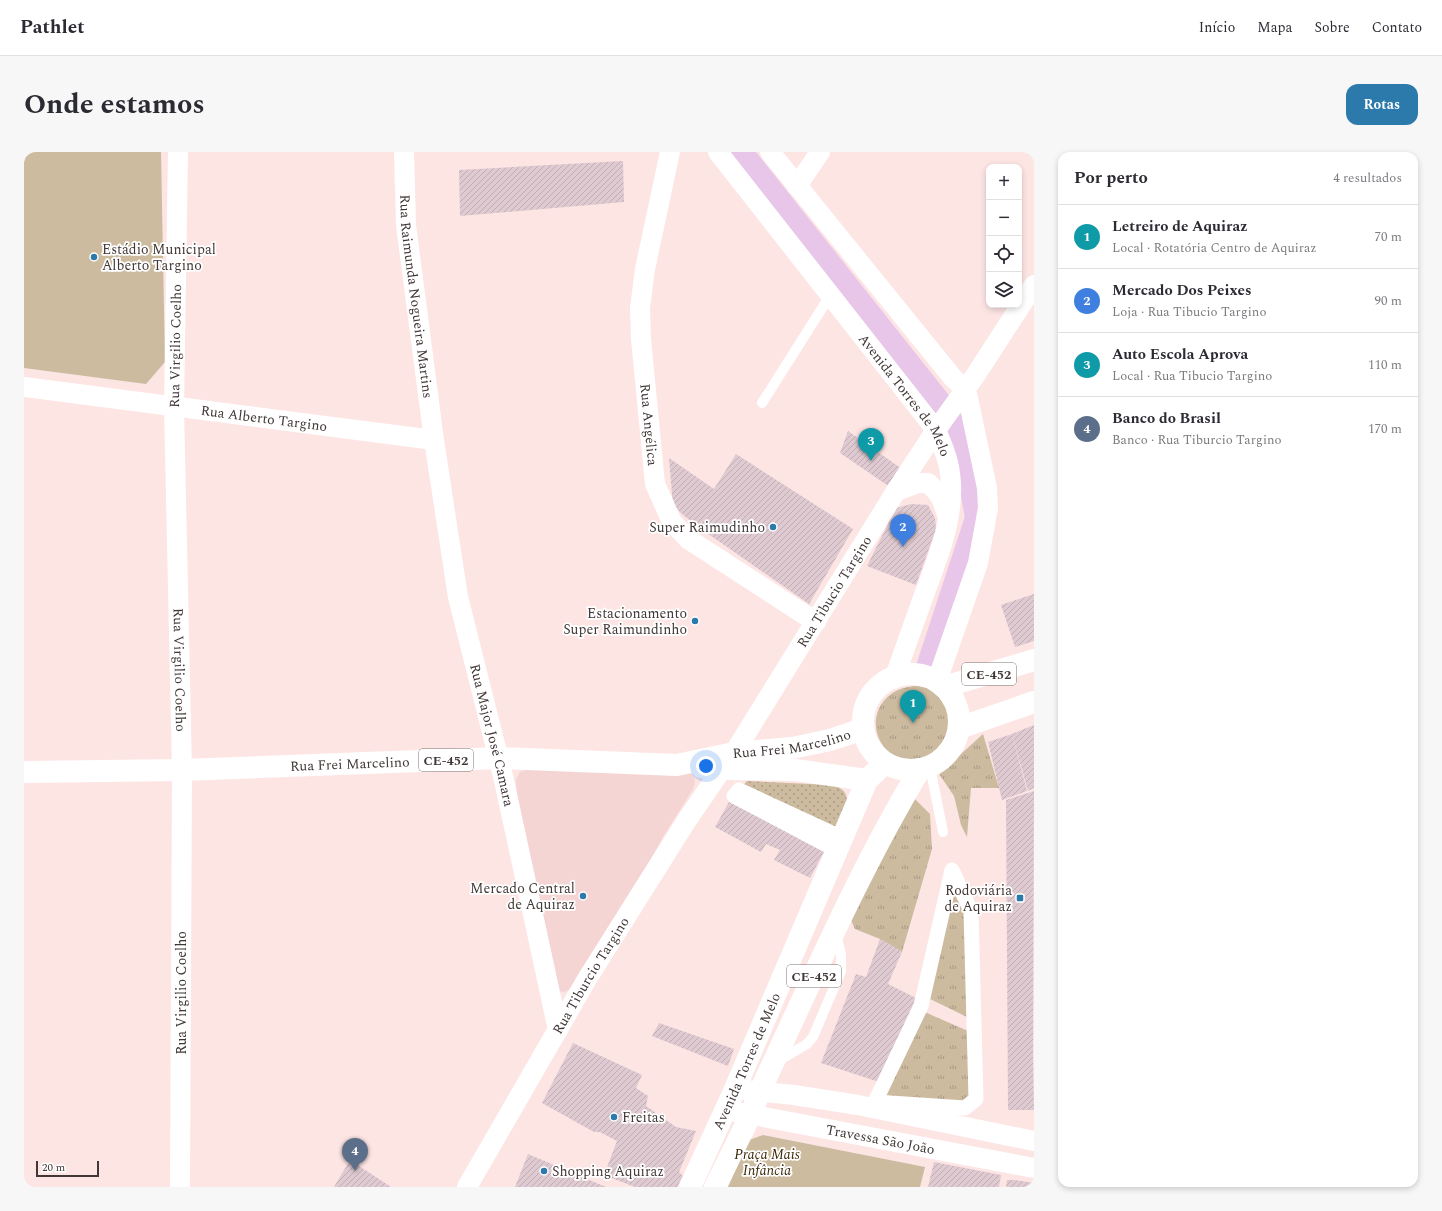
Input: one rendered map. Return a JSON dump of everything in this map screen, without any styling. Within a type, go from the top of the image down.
[{"type":"main road","name":"CE-452","points":[[941,684],[1034,660]]},
{"type":"main road","points":[[925,768],[899,770],[884,764],[872,749],[863,729],[863,716],[868,700],[876,689],[894,678],[911,674],[930,677],[941,684],[955,706],[959,728],[1034,702]]},
{"type":"main road","name":"CE-452","points":[[925,768],[944,756],[952,747],[959,728]]},
{"type":"main road","name":"Rua Frei Marcelino","points":[[24,772],[182,770],[499,758],[677,764],[728,761],[830,740],[863,729]]},
{"type":"main road","points":[[728,761],[867,780]]},
{"type":"main road","name":"Avenida Torres de Melo","points":[[690,1187],[726,1110],[867,780],[884,764]]},
{"type":"main road","name":"Avenida Torres de Melo","points":[[715,1187],[750,1116],[769,1071],[836,928],[894,815],[925,768]]},
{"type":"street","name":"Rua Virgilio Coelho","points":[[178,152],[174,407],[182,770],[180,1187]]},
{"type":"street","name":"Rua Raimunda Nogueira Martins","points":[[404,152],[406,225],[434,440]]},
{"type":"street","name":"Rua Angélica","points":[[670,152],[645,269],[640,308],[641,339],[654,484],[672,522],[688,539],[816,622]]},
{"type":"street","name":"Avenida Torres de Melo","points":[[718,152],[937,428],[950,474],[951,499],[948,518],[938,557],[894,678]]},
{"type":"street","points":[[770,152],[953,378],[965,389],[980,451],[987,488],[988,508],[978,563],[941,684]]},
{"type":"street","points":[[797,186],[820,152]]},
{"type":"street","points":[[937,428],[952,409],[1034,285]]},
{"type":"street","name":"Rua Alberto Targino","points":[[24,386],[174,407],[434,440]]},
{"type":"street","name":"Rua Tibucio Targino","points":[[728,761],[816,622],[896,490],[937,428]]},
{"type":"street","name":"Rua Major José Camara","points":[[434,440],[458,597],[499,758],[558,1030]]},
{"type":"street","points":[[896,490],[918,483],[928,483],[938,491],[943,500],[948,518]]},
{"type":"street","name":"Rua Tiburcio Targino","points":[[467,1187],[587,979],[687,820],[728,761]]},
{"type":"street","points":[[739,790],[834,834],[828,846],[767,813],[734,796],[739,790]]},
{"type":"street","points":[[952,870],[971,911],[976,1099],[965,1108],[875,1102],[921,1006],[952,870]]},
{"type":"street","name":"Travessa São João","points":[[735,1089],[760,1091],[858,1105],[1034,1141]]},
{"type":"street","name":"Travessa São João","points":[[726,1110],[750,1116],[1034,1168]]},
{"type":"lane","points":[[762,403],[831,294]]},
{"type":"lane","points":[[925,768],[943,832]]},
{"type":"shaded area","name":"Mercado Central de Aquiraz","points":[[531,768],[693,771],[695,782],[693,789],[663,837],[590,971],[575,986],[565,992],[557,991],[517,798],[516,779],[520,772]]},
{"type":"green space","name":"Estádio Municipal Alberto Targino","points":[[24,152],[161,152],[165,362],[146,384],[24,368]]},
{"type":"green space","points":[[914,686],[932,690],[944,698],[950,711],[951,724],[948,738],[940,751],[928,759],[913,763],[898,759],[886,750],[877,734],[876,717],[879,708],[891,694]]},
{"type":"green space","points":[[983,734],[999,788],[971,788],[967,837],[961,825],[954,796],[939,774]]},
{"type":"green space","points":[[747,781],[832,785],[840,788],[845,793],[847,799],[846,806],[833,832],[740,789]]},
{"type":"green space","points":[[915,799],[930,814],[932,849],[902,952],[880,939],[855,929],[849,916]]},
{"type":"green space","points":[[953,880],[968,911],[969,1018],[928,998]]},
{"type":"green space","points":[[920,1010],[968,1031],[971,1097],[964,1104],[880,1099]]},
{"type":"green space","name":"Praça Mais Infância","points":[[763,1135],[925,1167],[920,1187],[728,1187],[749,1140]]},
{"type":"building","points":[[623,161],[624,202],[460,216],[459,170]]},
{"type":"building","points":[[848,431],[902,469],[890,487],[840,453]]},
{"type":"building","name":"Super Raimudinho","points":[[736,454],[853,529],[809,604],[694,524],[673,506],[669,458],[714,489]]},
{"type":"building","points":[[911,504],[928,505],[935,518],[936,529],[916,585],[867,566],[896,508]]},
{"type":"building","points":[[1034,594],[1034,641],[1015,647],[1001,605]]},
{"type":"building","points":[[1034,725],[1034,788],[1028,791],[1012,734]]},
{"type":"building","points":[[1012,734],[1027,791],[1002,800],[988,742]]},
{"type":"building","name":"Rodoviária de Aquiraz","points":[[1034,791],[1034,1110],[1008,1110],[1006,800]]},
{"type":"building","points":[[733,795],[827,846],[810,878],[774,860],[780,850],[766,844],[761,852],[715,827]]},
{"type":"building","points":[[880,939],[902,952],[888,984],[916,998],[879,1082],[821,1063],[856,974],[866,977]]},
{"type":"building","points":[[659,1023],[734,1049],[728,1066],[652,1036]]},
{"type":"building","name":"Freitas","points":[[573,1043],[642,1075],[636,1088],[648,1096],[646,1106],[676,1127],[696,1131],[679,1172],[683,1176],[677,1187],[635,1187],[604,1175],[617,1141],[600,1132],[594,1132],[542,1103]]},
{"type":"building","name":"Shopping Aquiraz","points":[[528,1154],[606,1187],[515,1187]]},
{"type":"building","points":[[350,1160],[391,1187],[334,1187]]},
{"type":"building","points":[[934,1162],[1001,1175],[999,1187],[928,1187]]},
{"type":"building","points":[[1007,1180],[1034,1183],[1034,1187],[1006,1187]]},
{"type":"waterway","points":[[742,152],[949,413],[962,439],[976,518],[927,667]]},
{"type":"place","name":"Estádio Municipal Alberto Targino","points":[[94,257]]},
{"type":"place","name":"Auto Escola Aprova","points":[[871,461]]},
{"type":"place","name":"Super Raimudinho","points":[[773,527]]},
{"type":"place","name":"Mercado Dos Peixes","points":[[903,547]]},
{"type":"place","name":"Estacionamento Super Raimundinho","points":[[695,621]]},
{"type":"place","name":"Letreiro de Aquiraz","points":[[913,723]]},
{"type":"place","name":"Mercado Central de Aquiraz","points":[[583,896]]},
{"type":"place","name":"Rodoviária de Aquiraz","points":[[1020,898]]},
{"type":"place","name":"Freitas","points":[[614,1117]]},
{"type":"place","name":"Banco do Brasil","points":[[355,1171]]},
{"type":"place","name":"Shopping Aquiraz","points":[[544,1171]]}]
